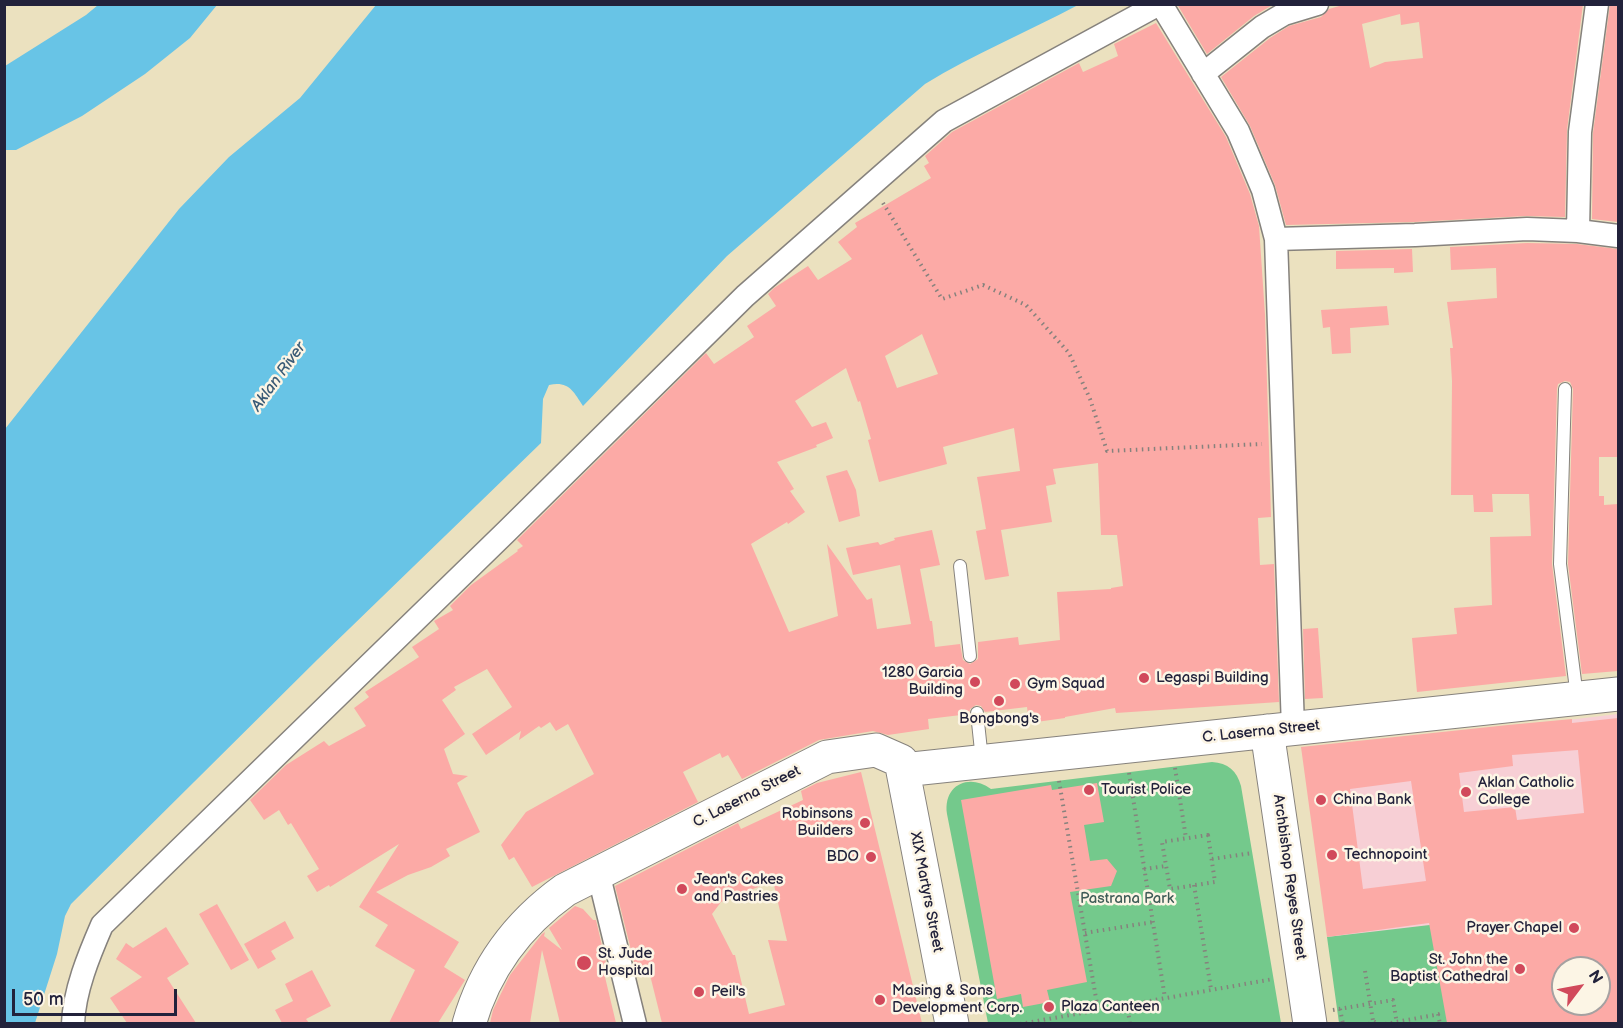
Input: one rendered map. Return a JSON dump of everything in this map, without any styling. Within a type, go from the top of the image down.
[{"type":"street","points":[[73,1023],[74,1009],[92,947],[102,925],[499,540],[745,296],[944,121],[1160,4],[1238,131],[1263,190],[1276,239],[1284,444],[1280,730]]},
{"type":"street","points":[[1203,74],[1262,27],[1284,14],[1317,4]]},
{"type":"street","points":[[1578,231],[1580,132],[1597,4]]},
{"type":"street","points":[[1276,239],[1527,229],[1578,231],[1618,236]]},
{"type":"street","name":"C. Laserna Street","points":[[469,1023],[487,977],[515,934],[550,901],[581,880],[827,757],[876,750],[902,765],[982,762],[1618,694]]},
{"type":"street","name":"Archbishop Reyes Street","points":[[1280,730],[1310,1023]]},
{"type":"street","name":"XIX Martyrs Street","points":[[902,765],[951,1023]]},
{"type":"street","points":[[598,872],[635,1023]]},
{"type":"lane","points":[[1565,389],[1560,564],[1577,698]]},
{"type":"lane","points":[[960,566],[970,656]]},
{"type":"lane","points":[[976,713],[982,762]]},
{"type":"path","points":[[872,185],[942,299],[983,285],[1026,305],[1069,353],[1090,399],[1107,451],[1284,444]]},
{"type":"path","points":[[1170,742],[1186,838]]},
{"type":"path","points":[[1128,773],[1165,998]]},
{"type":"path","points":[[1059,781],[1098,1010]]},
{"type":"path","points":[[1208,835],[1212,859],[1215,882],[1170,889],[1162,842],[1208,835]]},
{"type":"path","points":[[1212,859],[1252,853]]},
{"type":"path","points":[[1144,869],[1166,866]]},
{"type":"path","points":[[1194,885],[1211,989]]},
{"type":"path","points":[[1085,933],[1153,922]]},
{"type":"path","points":[[1365,971],[1371,1022],[1378,1023]]},
{"type":"path","points":[[1020,1023],[1273,979]]},
{"type":"path","points":[[1343,1023],[1340,1009],[1393,1000],[1397,1022]]},
{"type":"path","points":[[1127,1004],[1130,1023]]},
{"type":"path","points":[[1385,1023],[1439,1014],[1440,1023]]},
{"type":"shaded area","name":"Aklan Catholic College","points":[[1618,714],[1618,903],[1331,937],[1308,751]]},
{"type":"green space","name":"Pastrana Park","points":[[1212,762],[1223,764],[1231,769],[1241,786],[1281,1023],[988,1023],[947,814],[947,804],[953,789],[966,782],[983,784],[991,789]]},
{"type":"green space","points":[[1618,903],[1618,1023],[1339,1023],[1327,937]]},
{"type":"water","points":[[98,5],[217,5],[190,38],[145,74],[82,116],[16,150],[5,150],[5,66]]},
{"type":"water","name":"Aklan River","points":[[376,5],[1078,5],[981,53],[925,84],[727,256],[583,406],[570,388],[561,384],[549,385],[543,399],[541,443],[318,659],[71,904],[65,916],[57,954],[35,1023],[5,1023],[5,429],[179,209],[229,157],[300,98]]},
{"type":"building","points":[[1177,4],[1274,4],[1254,16],[1207,54]]},
{"type":"building","points":[[1346,4],[1583,4],[1567,130],[1565,217],[1526,216],[1286,225],[1275,185],[1250,126],[1221,77],[1289,26],[1321,17],[1329,9]],"holes":[[[1400,14],[1401,25],[1419,22],[1423,58],[1385,62],[1370,68],[1362,24]]]},
{"type":"building","points":[[1610,4],[1618,4],[1618,222],[1592,219],[1593,133]]},
{"type":"building","points":[[1156,23],[1226,137],[1250,194],[1259,226],[1265,315],[1271,517],[1258,518],[1260,565],[1274,564],[1279,702],[1116,713],[1115,708],[1029,723],[1027,707],[985,712],[981,706],[976,705],[970,709],[969,714],[928,719],[929,729],[888,735],[873,731],[819,740],[742,779],[728,755],[722,758],[720,753],[683,772],[698,802],[532,887],[514,857],[509,860],[501,845],[526,812],[594,774],[568,724],[556,731],[550,722],[541,728],[539,726],[519,740],[521,731],[486,755],[472,734],[512,707],[487,669],[454,687],[456,690],[442,700],[465,734],[444,749],[453,774],[468,776],[457,783],[480,832],[446,849],[450,856],[431,867],[408,875],[376,892],[459,942],[444,967],[465,980],[438,1023],[389,1023],[415,970],[375,946],[388,925],[359,907],[399,844],[330,887],[329,885],[317,892],[307,876],[319,869],[291,823],[288,825],[279,810],[264,820],[250,800],[286,765],[324,741],[329,746],[366,726],[354,708],[369,697],[365,692],[419,657],[412,647],[439,629],[434,621],[453,610],[450,606],[471,585],[518,551],[523,546],[517,540],[706,353],[714,364],[754,337],[747,326],[776,306],[768,294],[774,288],[808,266],[818,280],[852,259],[838,242],[857,227],[855,223],[931,178],[924,166],[929,163],[925,156],[952,132],[1079,63],[1083,72],[1118,56],[1114,44]],"holes":[[[922,334],[938,374],[897,388],[885,356]],[[846,368],[858,402],[860,401],[871,439],[868,440],[879,482],[947,464],[943,447],[1014,428],[1020,471],[977,477],[986,529],[976,531],[985,580],[1009,576],[1001,530],[1052,522],[1046,486],[1056,484],[1053,469],[1098,463],[1101,535],[1117,535],[1123,586],[1111,589],[1057,592],[1060,640],[1019,645],[1018,637],[978,642],[978,659],[970,664],[963,660],[960,644],[935,647],[932,621],[930,621],[920,569],[940,565],[932,530],[894,538],[895,540],[880,545],[878,542],[846,548],[853,575],[900,565],[911,624],[877,629],[872,598],[867,600],[827,544],[838,616],[789,632],[751,544],[805,512],[790,491],[794,489],[777,462],[817,447],[816,445],[833,438],[826,422],[812,427],[795,401]]]},
{"type":"building","points":[[1527,243],[1577,244],[1618,249],[1618,457],[1599,457],[1599,496],[1604,496],[1604,505],[1618,504],[1618,671],[1582,674],[1568,564],[1573,389],[1570,382],[1565,381],[1558,384],[1557,389],[1552,564],[1566,676],[1417,692],[1412,638],[1457,634],[1454,608],[1492,605],[1490,537],[1531,536],[1529,494],[1492,494],[1493,512],[1474,512],[1473,495],[1451,495],[1450,348],[1453,348],[1447,302],[1497,298],[1496,268],[1451,270],[1450,247]]},
{"type":"building","points":[[1412,249],[1413,272],[1394,273],[1394,268],[1336,269],[1336,251]]},
{"type":"building","points":[[1387,306],[1389,325],[1350,328],[1351,353],[1332,354],[1330,327],[1323,328],[1321,310]]},
{"type":"building","points":[[847,470],[856,490],[860,516],[839,522],[826,476]]},
{"type":"building","points":[[1318,628],[1323,698],[1305,699],[1303,629]]},
{"type":"building","name":"Aklan Catholic College","points":[[1618,718],[1618,1023],[1447,1023],[1429,923],[1327,937],[1301,747],[1572,719],[1572,723]],"holes":[[[1578,750],[1584,813],[1517,820],[1515,807],[1464,812],[1459,773],[1513,766],[1512,755]],[[1411,781],[1426,881],[1363,889],[1350,789]]]},
{"type":"building","points":[[861,772],[922,1023],[662,1023],[648,967],[636,970],[615,886],[738,823],[741,829],[803,800],[801,791],[817,783]],"holes":[[[773,881],[787,941],[768,940],[785,1005],[749,1014],[735,955],[712,914],[721,902]]]},
{"type":"building","points":[[1097,783],[1104,822],[1084,825],[1090,861],[1107,859],[1117,871],[1111,886],[1070,892],[1087,982],[1047,990],[1050,1002],[1023,1007],[1021,994],[997,999],[961,800],[1051,785],[1052,790]]},
{"type":"building","points":[[217,904],[249,960],[231,970],[199,914]]},
{"type":"building","points":[[575,906],[583,909],[593,920],[596,920],[609,976],[605,977],[616,1023],[560,1023],[542,950],[530,1023],[490,1023],[493,1010],[510,975],[542,934],[545,932],[544,936],[562,950],[549,928]]},
{"type":"building","points":[[285,921],[294,938],[271,951],[276,959],[258,969],[244,944]]},
{"type":"building","points":[[166,927],[189,964],[167,978],[196,1023],[127,1023],[110,998],[142,977],[116,959],[126,943],[133,948]]},
{"type":"building","points":[[312,970],[331,1006],[306,1019],[309,1023],[282,1023],[275,1010],[293,1001],[285,984]]},
{"type":"place","name":"Legaspi Building","points":[[1144,678]]},
{"type":"place","name":"1280 Garcia Building","points":[[975,682]]},
{"type":"place","name":"Gym Squad","points":[[1015,684]]},
{"type":"place","name":"Bongbong's","points":[[999,701]]},
{"type":"place","name":"Tourist Police","points":[[1089,790]]},
{"type":"place","name":"Aklan Catholic College","points":[[1466,792]]},
{"type":"place","name":"China Bank","points":[[1321,800]]},
{"type":"place","name":"Robinsons Builders","points":[[865,823]]},
{"type":"place","name":"Technopoint","points":[[1332,855]]},
{"type":"place","name":"BDO","points":[[871,857]]},
{"type":"place","name":"Jean's Cakes and Pastries","points":[[682,889]]},
{"type":"place","name":"Prayer Chapel","points":[[1574,928]]},
{"type":"place","name":"St. Jude Hospital","points":[[584,963]]},
{"type":"place","name":"St. John the Baptist Cathedral","points":[[1520,969]]},
{"type":"place","name":"Peil's","points":[[699,992]]},
{"type":"place","name":"Masing & Sons Development Corp.","points":[[880,1000]]},
{"type":"place","name":"Plaza Canteen","points":[[1049,1007]]}]
